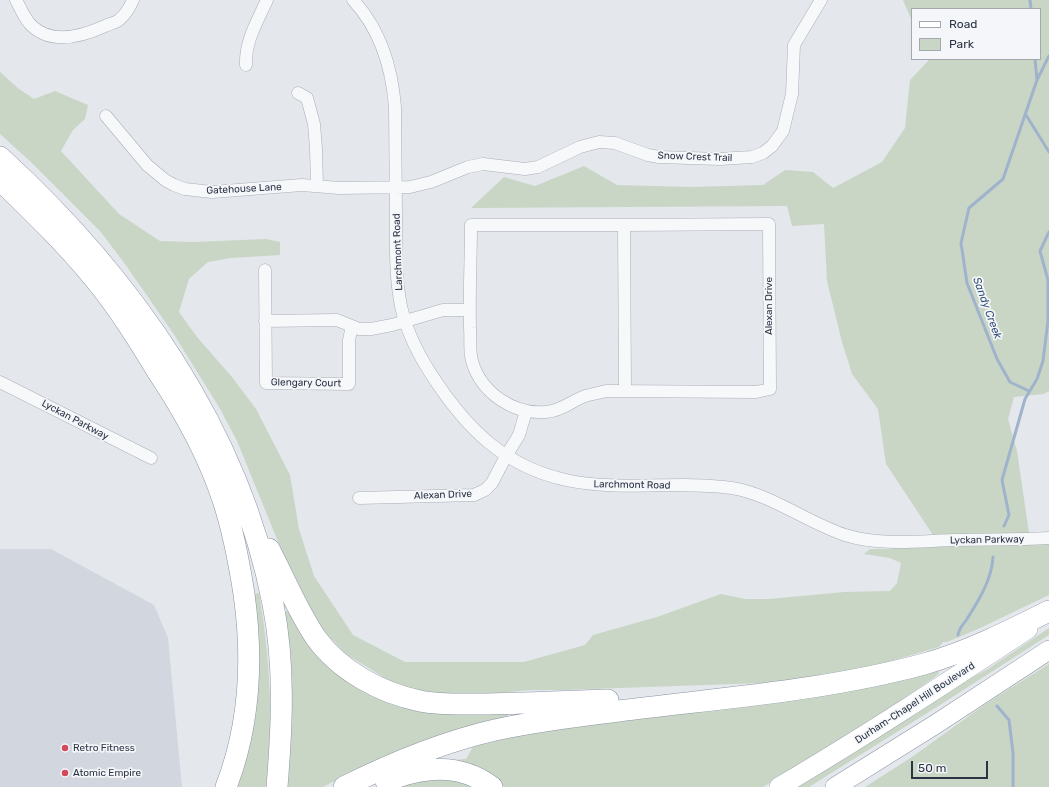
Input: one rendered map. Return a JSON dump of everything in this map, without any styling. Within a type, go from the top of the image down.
[{"type":"highway","points":[[0,156],[52,206],[80,238],[109,272],[161,343],[183,375],[210,423],[237,480],[265,565],[273,605],[281,673],[282,713],[277,787]]},
{"type":"highway","points":[[0,180],[48,228],[93,278],[134,334],[181,408],[204,453],[223,499],[233,535],[240,571],[248,620],[250,658],[248,691],[242,729],[236,758],[226,787]]},
{"type":"highway","points":[[248,511],[274,559],[293,599],[317,638],[332,655],[355,674],[371,684],[402,696],[422,701],[453,704],[500,704],[631,699],[776,690],[781,691]]},
{"type":"highway","points":[[344,787],[377,771],[421,753],[494,731],[531,723],[781,691],[854,680],[924,663],[968,648],[1049,611]]},
{"type":"highway","points":[[373,787],[416,771],[431,769],[459,771],[485,782],[492,787]]},
{"type":"main road","name":"Durham-Chapel Hill Boulevard","points":[[780,787],[941,687],[1049,615]]},
{"type":"main road","points":[[835,787],[936,724],[1049,650]]},
{"type":"street","points":[[16,0],[25,17],[32,26],[41,32],[58,38],[88,34],[119,20],[130,8],[133,0]]},
{"type":"street","points":[[246,65],[246,53],[249,39],[266,0]]},
{"type":"street","name":"Larchmont Road","points":[[353,0],[372,28],[380,44],[385,55],[393,86],[395,107],[397,279],[400,303],[405,322],[422,360],[451,403],[476,432],[517,463],[546,474],[585,484],[609,486],[712,486],[749,492],[772,500],[824,527],[845,535],[870,540],[896,542],[924,541]]},
{"type":"street","name":"Snow Crest Trail","points":[[396,187],[410,187],[431,182],[468,167],[484,164],[525,169],[538,167],[580,147],[599,142],[615,143],[648,156],[659,158],[720,159],[752,157],[763,153],[772,146],[783,130],[792,94],[794,45],[821,0]]},
{"type":"street","points":[[298,93],[307,98],[314,124],[317,186]]},
{"type":"street","name":"Gatehouse Lane","points":[[106,116],[146,165],[156,174],[174,185],[185,189],[212,192],[302,185],[352,188],[396,187]]},
{"type":"street","name":"Alexan Drive","points":[[769,224],[770,389],[756,392],[606,391],[584,397],[556,410],[543,412],[526,411],[513,407],[498,398],[489,390],[479,377],[472,361],[470,310],[471,225],[769,224]]},
{"type":"street","points":[[624,225],[625,390]]},
{"type":"street","name":"Glengary Court","points":[[265,270],[266,383],[349,384],[349,340],[352,326]]},
{"type":"street","points":[[265,321],[337,320],[359,329],[371,329],[392,326],[443,310],[470,310]]},
{"type":"street","name":"Lyckan Parkway","points":[[0,382],[151,458]]},
{"type":"street","name":"Alexan Drive","points":[[359,498],[474,495],[485,490],[492,483],[519,435],[526,411]]},
{"type":"street","name":"Lyckan Parkway","points":[[924,541],[1049,538]]},
{"type":"shaded area","points":[[0,549],[51,549],[154,605],[168,638],[182,787],[0,787]]},
{"type":"green space","points":[[903,0],[1049,0],[1049,391],[1044,394],[1014,397],[1008,419],[1017,451],[1029,533],[933,535],[886,464],[878,409],[852,374],[842,342],[827,281],[824,224],[792,226],[787,206],[471,208],[504,177],[535,186],[584,166],[617,185],[692,187],[763,185],[785,170],[813,172],[833,188],[882,162],[905,128],[910,80],[928,60],[1041,60],[1041,8],[911,8],[911,19]]},
{"type":"green space","points":[[0,72],[19,89],[34,99],[55,91],[88,105],[85,119],[73,130],[61,151],[119,214],[160,241],[193,242],[266,239],[280,242],[280,255],[231,258],[208,262],[189,279],[179,312],[197,337],[232,377],[256,409],[290,475],[299,529],[314,576],[353,635],[405,662],[524,662],[585,645],[593,635],[657,617],[721,594],[745,599],[769,599],[844,592],[890,591],[897,583],[901,563],[890,558],[864,554],[870,549],[888,549],[903,546],[1049,542],[1049,595],[978,629],[947,642],[943,642],[939,647],[884,663],[814,678],[762,683],[449,694],[418,690],[393,683],[346,654],[323,630],[306,603],[288,566],[237,441],[219,407],[173,333],[100,231],[32,163],[0,134]]},
{"type":"green space","points":[[259,593],[266,641],[270,690],[270,738],[266,787],[235,787],[253,594]]},
{"type":"green space","points":[[293,610],[360,684],[508,710],[508,718],[344,776],[323,787],[288,787],[292,699],[290,646],[284,612]]},
{"type":"green space","points":[[1049,628],[1049,635],[940,705],[809,787],[795,787],[969,679],[988,669]]},
{"type":"green space","points":[[1049,664],[1049,787],[865,787],[912,757],[987,703]]},
{"type":"green space","points":[[938,670],[939,673],[936,676],[900,702],[804,763],[763,787],[502,787],[455,760],[466,759],[473,747],[537,731]]},
{"type":"green space","points":[[445,777],[482,787],[388,787]]},
{"type":"waterway","name":"Sandy Creek","points":[[1030,0],[1031,8]]},
{"type":"waterway","points":[[1038,78],[1049,56]]},
{"type":"waterway","name":"Sandy Creek","points":[[1029,391],[1010,382],[997,359],[967,283],[961,243],[969,208],[1003,179],[1037,80],[1035,60]]},
{"type":"waterway","name":"Sandy Creek","points":[[1026,115],[1049,152]]},
{"type":"waterway","name":"Sandy Creek","points":[[1004,526],[1009,515],[1002,480],[1025,399],[1037,379],[1043,361],[1048,321],[1048,280],[1040,251],[1049,232]]},
{"type":"waterway","name":"Sandy Creek","points":[[958,635],[960,628],[972,612],[984,589],[990,573],[993,557]]},
{"type":"waterway","name":"Sandy Creek","points":[[997,706],[1009,720],[1013,753],[1013,787]]},
{"type":"place","name":"Retro Fitness","points":[[65,748]]},
{"type":"place","name":"Atomic Empire","points":[[65,773]]}]
